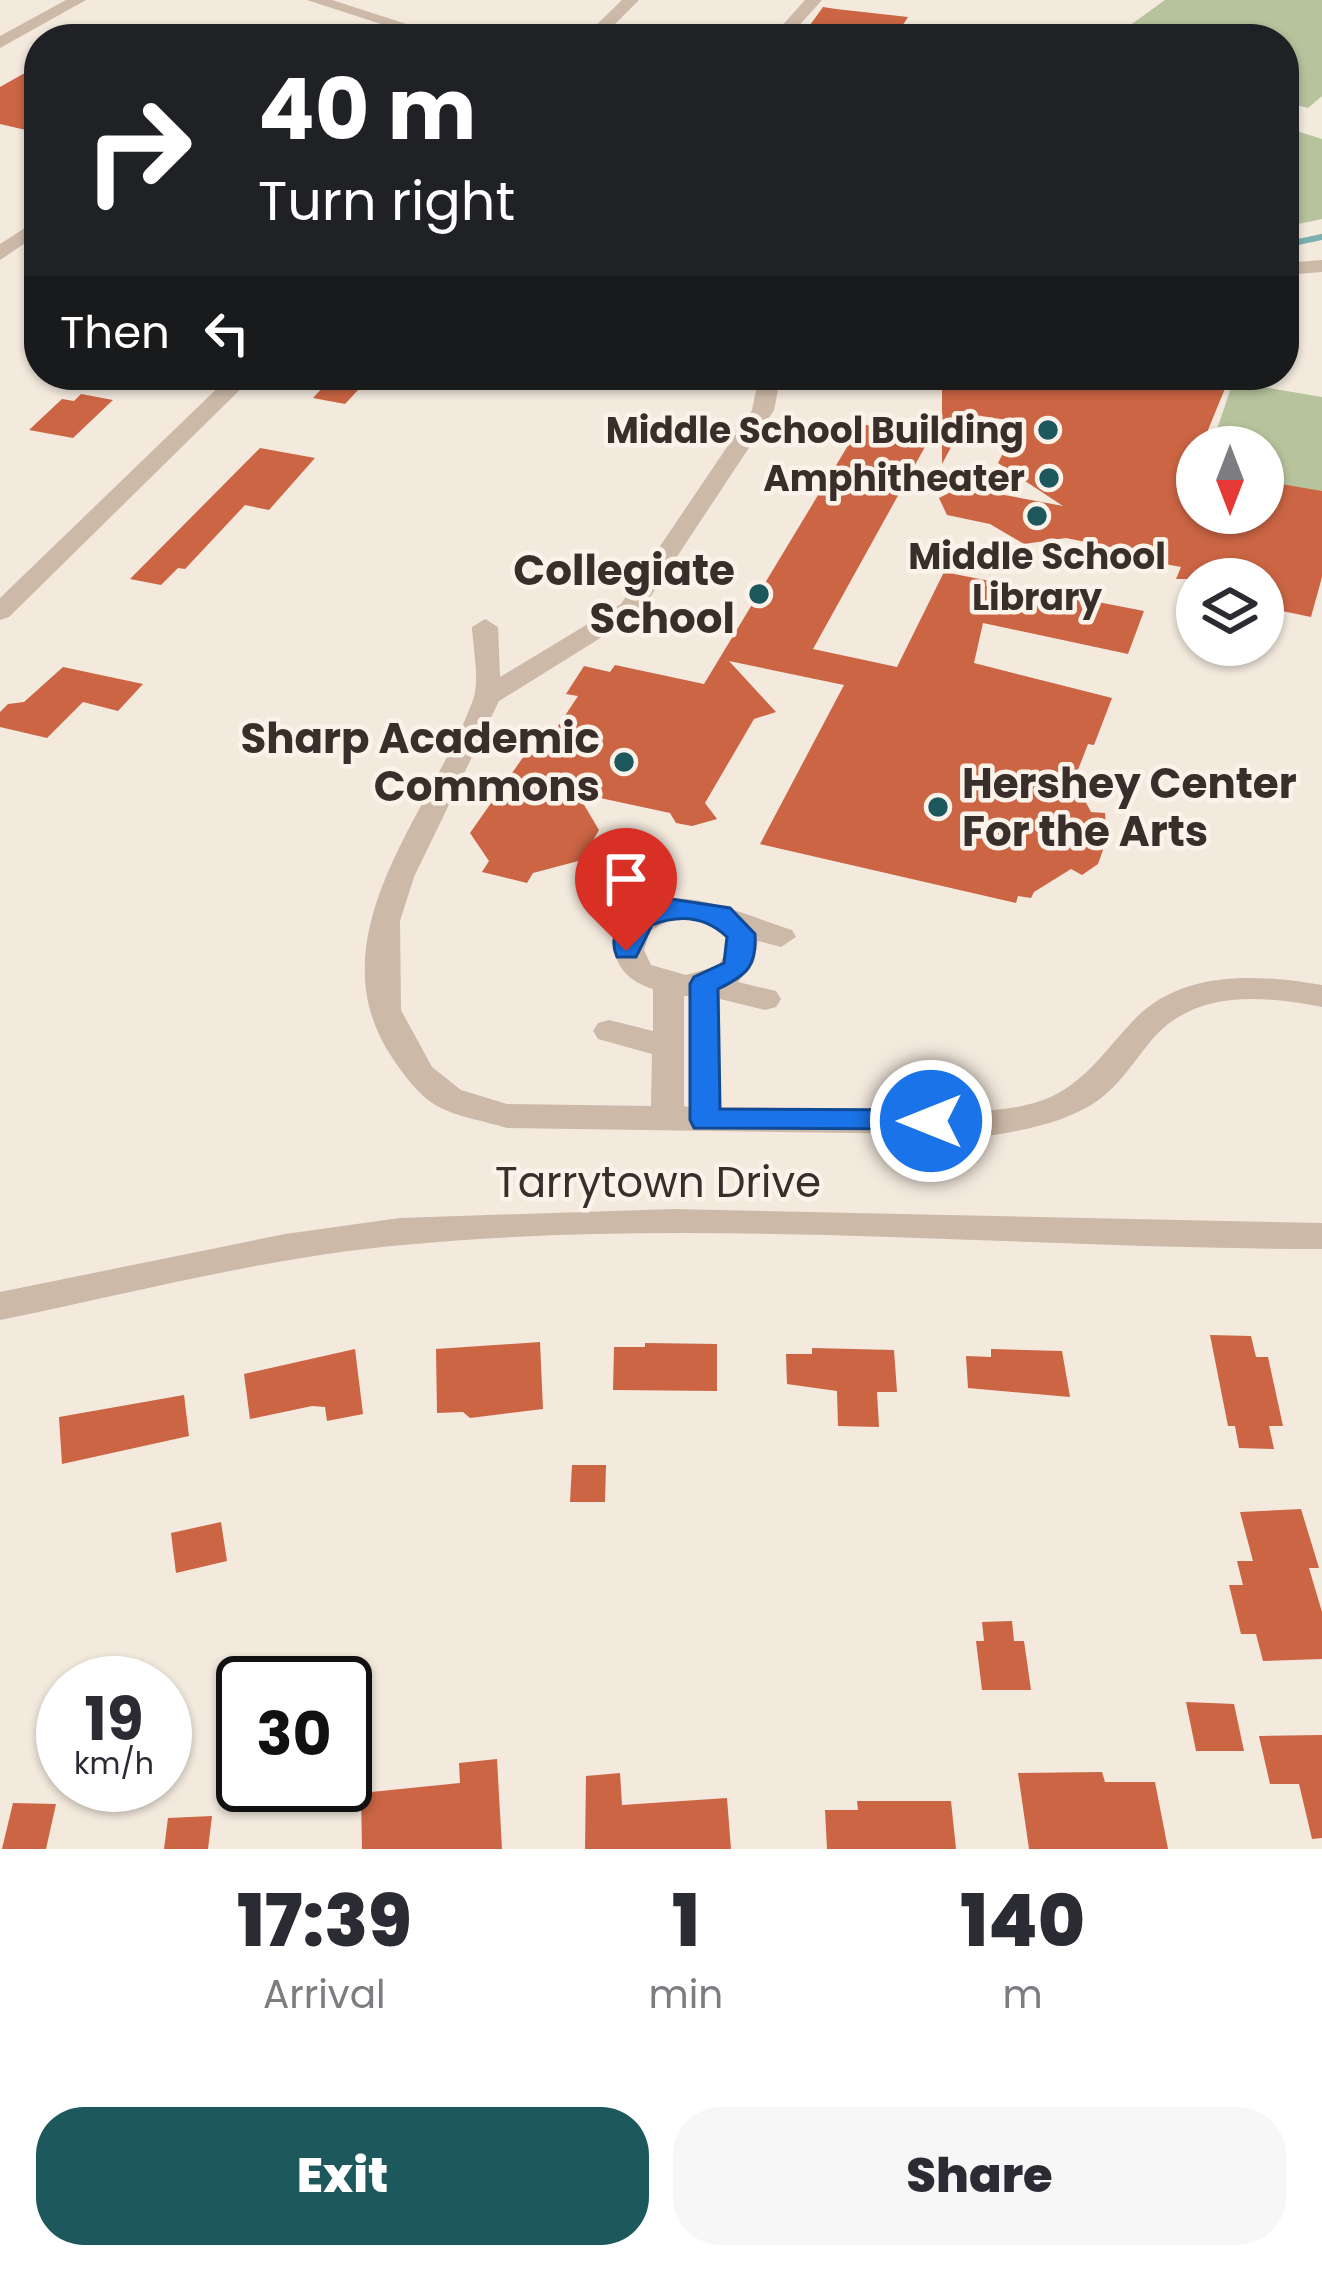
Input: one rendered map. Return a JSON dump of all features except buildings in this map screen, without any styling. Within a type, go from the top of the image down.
[{"type":"street","points":[[34,24],[78,0]]},
{"type":"street","points":[[315,0],[395,24]]},
{"type":"street","points":[[606,24],[631,0]]},
{"type":"street","points":[[792,24],[814,0]]},
{"type":"street","points":[[4,604],[228,390]]},
{"type":"street","points":[[488,696],[630,609],[763,410],[767,390]]},
{"type":"street","points":[[485,627],[488,696],[411,851],[386,921],[382,954],[385,1010],[399,1043],[421,1075],[470,1108],[507,1116],[994,1123],[1056,1108],[1102,1080],[1149,1022],[1190,996],[1261,989],[1322,996]]},
{"type":"street","points":[[765,998],[704,984],[669,985],[640,972],[626,951],[632,928],[671,908],[705,909],[781,937]]},
{"type":"street","points":[[704,984],[734,970],[742,958],[745,946],[732,922]]},
{"type":"street","points":[[704,984],[705,1120]]},
{"type":"street","points":[[667,1119],[669,985]]},
{"type":"street","points":[[609,1031],[668,1047]]},
{"type":"street","name":"Tarrytown Drive","points":[[0,1306],[352,1238],[453,1227],[557,1223],[1322,1236]]},
{"type":"green space","points":[[1165,0],[1322,0],[1322,96],[1308,108],[1299,106],[1299,24],[1132,24]]},
{"type":"green space","points":[[1299,132],[1322,139],[1322,219],[1299,224]]},
{"type":"green space","points":[[1230,390],[1280,390],[1322,397],[1322,517],[1284,511],[1284,426],[1218,426]]},
{"type":"waterway","points":[[1299,242],[1322,237]]},
{"type":"place","name":"Middle School Building","points":[[1048,430]]},
{"type":"place","name":"Amphitheater","points":[[1049,478]]},
{"type":"place","name":"Middle School Library","points":[[1037,516]]},
{"type":"place","name":"Collegiate School","points":[[759,594]]},
{"type":"place","name":"Sharp Academic Commons","points":[[624,762]]},
{"type":"place","name":"Hershey Center For the Arts","points":[[938,807]]},
{"type":"route","points":[[626,951],[632,928],[671,908],[720,914],[741,934],[745,946],[734,970],[704,984],[705,1120],[931,1121]]}]
